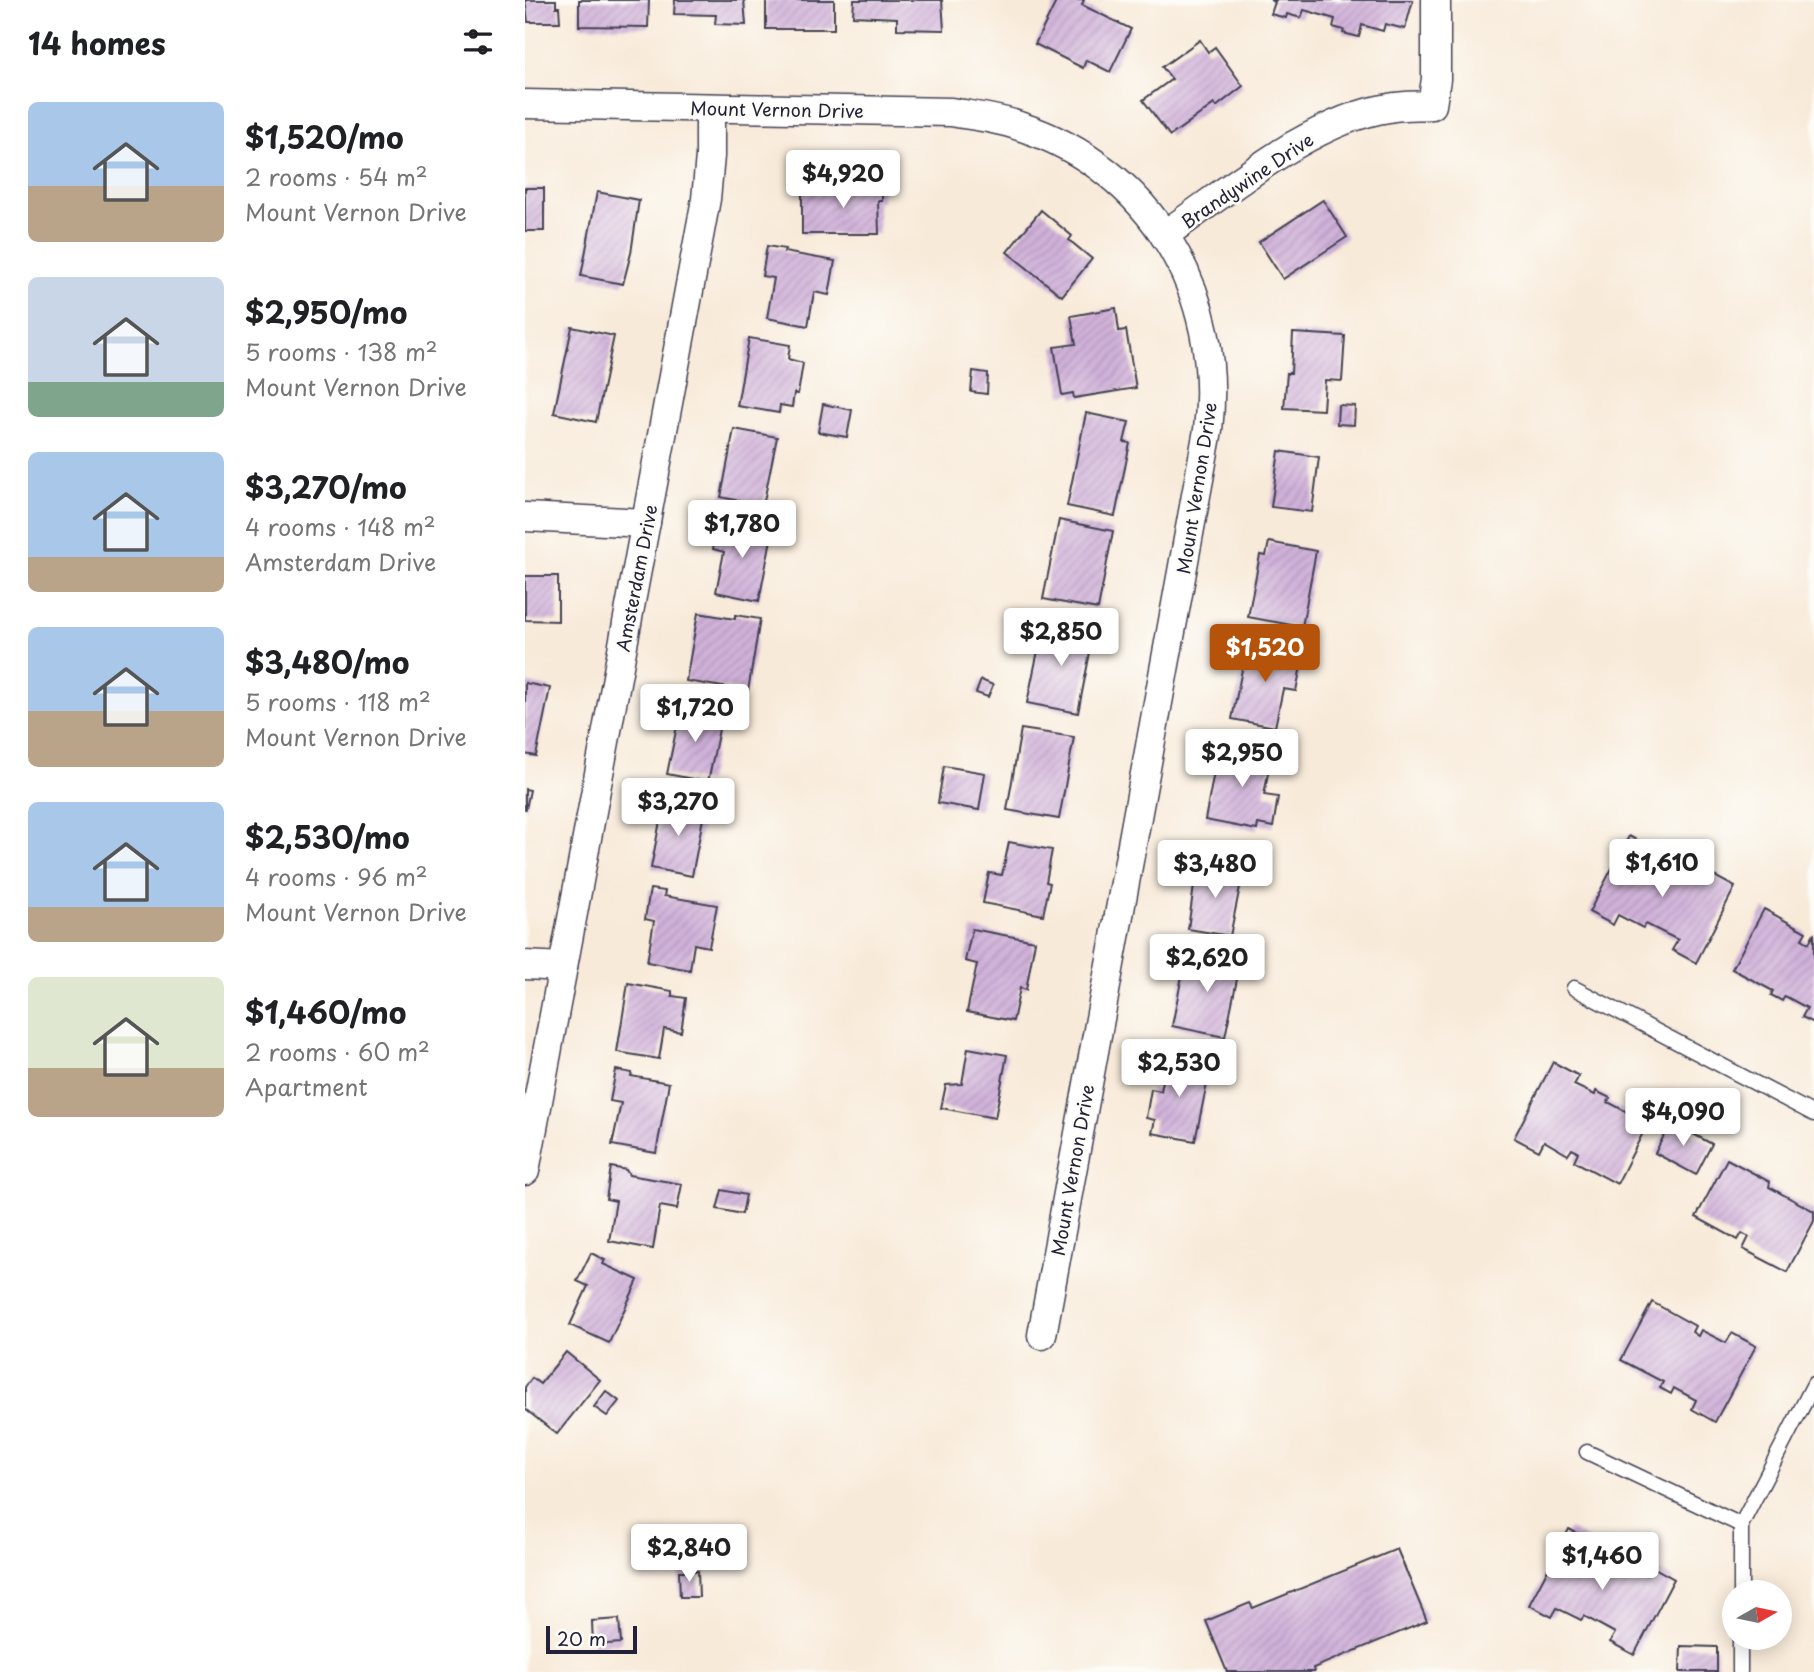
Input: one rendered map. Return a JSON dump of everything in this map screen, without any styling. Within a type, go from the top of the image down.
[{"type":"street","name":"Brandywine Drive","points":[[1164,235],[1297,143],[1329,126],[1388,108],[1432,105],[1436,79],[1436,0]]},
{"type":"street","name":"Mount Vernon Drive","points":[[525,104],[951,112],[1008,122],[1051,139],[1096,165],[1120,184],[1143,207],[1180,260],[1202,318],[1210,366],[1211,404],[1042,1335]]},
{"type":"street","name":"Amsterdam Drive","points":[[525,1171],[706,199],[710,156],[710,108]]},
{"type":"street","points":[[525,517],[646,523]]},
{"type":"street","points":[[525,965],[563,967]]},
{"type":"lane","points":[[1574,988],[1814,1114]]},
{"type":"lane","points":[[1741,1580],[1741,1525],[1814,1384]]},
{"type":"lane","points":[[1587,1452],[1741,1525]]},
{"type":"lane","points":[[1740,1650],[1740,1672]]},
{"type":"building","points":[[525,0],[556,0],[560,22],[528,22]]},
{"type":"building","points":[[579,0],[649,0],[648,27],[579,26]]},
{"type":"building","points":[[675,0],[744,0],[746,25],[715,24],[716,15],[674,14]]},
{"type":"building","points":[[766,0],[834,0],[834,29],[766,29]]},
{"type":"building","points":[[854,0],[942,0],[944,30],[897,29],[897,18],[853,16]]},
{"type":"building","points":[[1057,0],[1084,0],[1082,5],[1131,29],[1110,72],[1086,60],[1083,68],[1035,44]]},
{"type":"building","points":[[1270,0],[1413,0],[1405,29],[1385,24],[1383,31],[1362,25],[1359,37],[1333,27],[1335,19],[1304,10],[1301,18],[1287,14],[1286,18],[1271,14],[1275,2]]},
{"type":"building","points":[[1200,40],[1208,52],[1215,47],[1243,86],[1170,136],[1143,100],[1172,79],[1162,67]]},
{"type":"building","points":[[846,182],[882,182],[882,201],[878,201],[879,234],[802,234],[802,192],[846,193]]},
{"type":"building","points":[[525,188],[544,188],[544,231],[525,231]]},
{"type":"building","points":[[597,192],[639,200],[623,284],[581,276]]},
{"type":"building","points":[[1323,200],[1347,237],[1283,279],[1259,242]]},
{"type":"building","points":[[1041,210],[1072,236],[1069,240],[1092,259],[1062,296],[1007,252]]},
{"type":"building","points":[[767,246],[785,249],[784,252],[835,261],[829,295],[814,292],[808,326],[767,318],[774,278],[762,276]]},
{"type":"building","points":[[1116,308],[1119,331],[1126,330],[1136,388],[1074,398],[1073,393],[1062,395],[1054,347],[1076,344],[1071,316]]},
{"type":"building","points":[[572,327],[614,336],[596,422],[554,413]]},
{"type":"building","points":[[1293,333],[1345,336],[1342,381],[1325,380],[1323,410],[1284,408],[1287,373],[1291,373]]},
{"type":"building","points":[[749,338],[790,345],[788,359],[803,363],[798,394],[794,393],[792,407],[780,405],[779,413],[737,406]]},
{"type":"building","points":[[973,371],[988,373],[987,394],[971,392]]},
{"type":"building","points":[[823,404],[852,410],[847,437],[818,432]]},
{"type":"building","points":[[1338,405],[1355,406],[1354,425],[1337,424]]},
{"type":"building","points":[[1086,413],[1129,422],[1124,442],[1130,443],[1115,516],[1067,506]]},
{"type":"building","points":[[734,429],[777,437],[763,506],[721,497]]},
{"type":"building","points":[[1279,451],[1319,457],[1312,512],[1271,507]]},
{"type":"building","points":[[719,519],[734,522],[733,526],[772,534],[759,601],[716,592],[724,552],[713,549]]},
{"type":"building","points":[[1059,520],[1113,531],[1098,609],[1043,599]]},
{"type":"building","points":[[1269,542],[1316,551],[1302,627],[1248,617],[1260,555],[1266,556]]},
{"type":"building","points":[[525,576],[558,576],[558,621],[525,620]]},
{"type":"building","points":[[698,613],[735,619],[735,615],[760,619],[748,691],[686,681]]},
{"type":"building","points":[[1044,622],[1094,632],[1078,713],[1027,703]]},
{"type":"building","points":[[1247,645],[1303,656],[1296,691],[1283,689],[1275,727],[1232,719]]},
{"type":"building","points":[[981,680],[993,685],[988,697],[976,693]]},
{"type":"building","points":[[525,683],[550,688],[536,756],[525,754]]},
{"type":"building","points":[[681,707],[722,715],[708,782],[667,774]]},
{"type":"building","points":[[1021,729],[1074,737],[1059,819],[1007,810]]},
{"type":"building","points":[[1222,742],[1272,751],[1264,795],[1278,797],[1273,827],[1258,824],[1257,830],[1205,820]]},
{"type":"building","points":[[944,766],[985,773],[979,810],[938,803]]},
{"type":"building","points":[[525,789],[530,790],[526,809],[525,809]]},
{"type":"building","points":[[664,800],[705,808],[692,876],[651,868]]},
{"type":"building","points":[[1629,836],[1653,849],[1648,858],[1678,874],[1681,870],[1706,884],[1711,874],[1735,887],[1696,963],[1672,950],[1678,940],[1646,924],[1643,928],[1618,915],[1613,925],[1589,912]]},
{"type":"building","points":[[1009,842],[1052,850],[1046,882],[1050,883],[1043,915],[983,903],[989,873],[1002,875]]},
{"type":"building","points":[[1197,864],[1243,872],[1230,936],[1188,929]]},
{"type":"building","points":[[650,889],[665,891],[664,896],[717,905],[709,947],[694,944],[690,970],[647,962],[654,921],[645,919]]},
{"type":"building","points":[[1764,909],[1806,932],[1802,939],[1809,943],[1814,933],[1814,1023],[1802,1017],[1807,1008],[1785,996],[1782,1001],[1771,995],[1773,991],[1732,969]]},
{"type":"building","points":[[972,929],[1035,941],[1026,990],[1020,988],[1013,1021],[967,1012],[977,964],[965,961]]},
{"type":"building","points":[[1192,951],[1241,960],[1225,1037],[1172,1026],[1184,966],[1189,967]]},
{"type":"building","points":[[628,983],[672,991],[672,996],[686,998],[681,1032],[664,1029],[659,1059],[617,1052]]},
{"type":"building","points":[[968,1048],[1007,1055],[995,1118],[941,1108],[946,1085],[962,1084]]},
{"type":"building","points":[[1168,1055],[1211,1064],[1195,1141],[1152,1133],[1155,1120],[1146,1118],[1151,1089],[1161,1091]]},
{"type":"building","points":[[1553,1062],[1579,1076],[1574,1085],[1595,1095],[1596,1091],[1610,1098],[1608,1102],[1648,1123],[1617,1184],[1574,1161],[1578,1152],[1572,1149],[1568,1155],[1544,1141],[1539,1151],[1514,1138]]},
{"type":"building","points":[[616,1070],[632,1073],[631,1076],[669,1083],[656,1153],[612,1145],[621,1103],[610,1101]]},
{"type":"building","points":[[1671,1122],[1712,1144],[1696,1175],[1655,1153]]},
{"type":"building","points":[[1727,1159],[1770,1182],[1769,1187],[1814,1211],[1814,1221],[1787,1272],[1743,1249],[1749,1237],[1742,1233],[1738,1240],[1696,1217]]},
{"type":"building","points":[[611,1167],[626,1170],[629,1175],[682,1184],[677,1209],[660,1206],[653,1249],[609,1241],[616,1201],[606,1199]]},
{"type":"building","points":[[722,1190],[746,1195],[742,1214],[717,1209]]},
{"type":"building","points":[[591,1253],[605,1260],[603,1264],[638,1280],[609,1343],[570,1325],[588,1286],[577,1281]]},
{"type":"building","points":[[1652,1302],[1695,1326],[1692,1332],[1698,1336],[1701,1330],[1726,1343],[1732,1333],[1756,1346],[1715,1422],[1692,1409],[1696,1400],[1674,1388],[1671,1394],[1660,1388],[1663,1382],[1621,1360]]},
{"type":"building","points":[[566,1352],[600,1380],[557,1434],[525,1409],[525,1387],[532,1378],[540,1384]]},
{"type":"building","points":[[606,1391],[619,1401],[607,1416],[594,1407]]},
{"type":"building","points":[[1569,1529],[1593,1542],[1588,1551],[1611,1563],[1614,1558],[1646,1575],[1651,1566],[1674,1579],[1634,1655],[1610,1642],[1615,1633],[1584,1616],[1581,1620],[1557,1608],[1552,1617],[1529,1605]]},
{"type":"building","points":[[1397,1549],[1427,1621],[1313,1668],[1314,1672],[1227,1672],[1206,1621],[1250,1603],[1253,1608]]},
{"type":"building","points":[[679,1571],[698,1571],[699,1597],[680,1597]]},
{"type":"building","points":[[619,1619],[621,1643],[593,1645],[592,1621]]},
{"type":"building","points":[[1681,1646],[1717,1647],[1717,1672],[1680,1672]]}]
